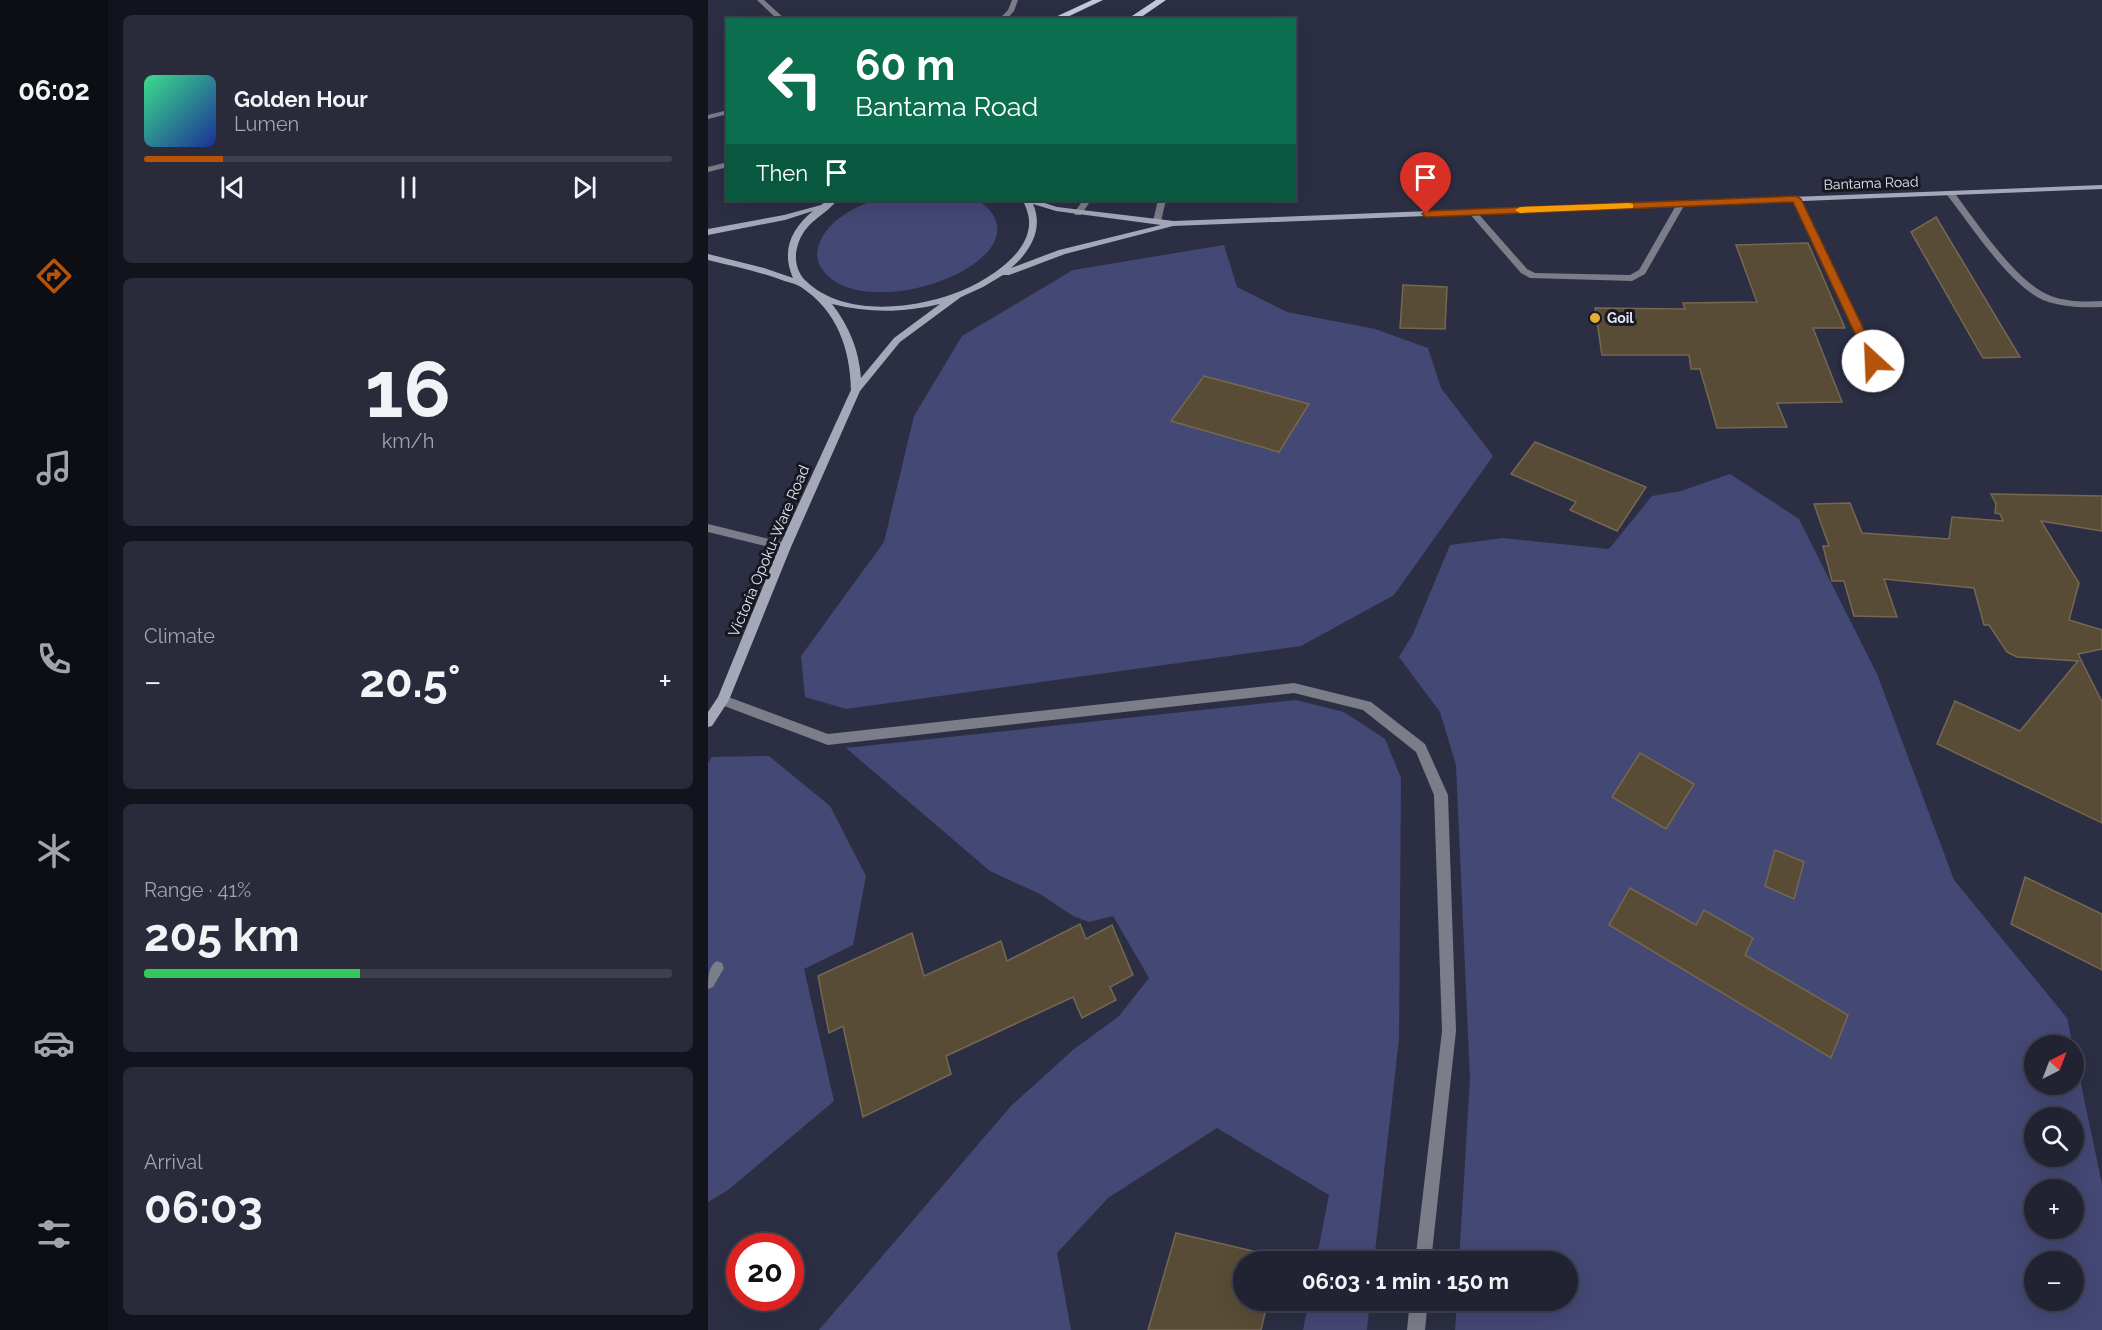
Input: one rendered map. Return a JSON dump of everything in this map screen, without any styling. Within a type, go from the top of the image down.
[{"type":"main road","points":[[1058,18],[1099,0]]},
{"type":"main road","points":[[1133,18],[1162,0]]},
{"type":"main road","name":"Bantama Road","points":[[1174,224],[2102,187]]},
{"type":"main road","points":[[802,284],[794,274],[790,263],[792,246],[800,228],[831,201]]},
{"type":"main road","points":[[993,278],[1020,255],[1028,243],[1034,220],[1028,201]]},
{"type":"main road","points":[[1031,201],[1078,213],[1174,224]]},
{"type":"main road","points":[[708,232],[785,217],[823,206]]},
{"type":"main road","points":[[822,298],[856,307],[898,308],[920,305],[961,293],[993,278],[1062,252],[1174,224]]},
{"type":"main road","points":[[708,257],[761,270],[802,284],[822,298],[837,316],[851,342],[856,369],[856,390]]},
{"type":"main road","points":[[856,390],[897,340],[961,293]]},
{"type":"main road","name":"Victoria Opoku-Ware Road","points":[[708,723],[723,700],[785,547],[856,390]]},
{"type":"street","points":[[760,0],[781,18]]},
{"type":"street","points":[[1003,18],[1011,11],[1015,0]]},
{"type":"street","points":[[708,117],[726,112]]},
{"type":"street","points":[[708,170],[726,165]]},
{"type":"street","points":[[1950,193],[2025,285],[2045,298],[2078,305],[2102,304]]},
{"type":"street","points":[[1796,199],[1873,361]]},
{"type":"street","points":[[1078,213],[1086,201]]},
{"type":"street","points":[[1157,221],[1162,201]]},
{"type":"street","points":[[1472,212],[1524,271],[1533,276],[1632,278],[1642,272],[1681,204]]},
{"type":"street","points":[[708,528],[785,547]]},
{"type":"street","points":[[723,700],[828,740],[1294,688],[1368,706],[1421,748],[1442,795],[1449,1031],[1425,1251]]},
{"type":"street","points":[[708,982],[717,968]]},
{"type":"street","points":[[1416,1330],[1418,1311]]},
{"type":"shaded area","points":[[872,201],[979,201],[996,220],[995,241],[979,260],[952,276],[919,287],[885,292],[853,289],[825,273],[817,252],[822,239],[833,223],[857,207]]},
{"type":"shaded area","points":[[1224,245],[1237,287],[1287,312],[1375,329],[1428,348],[1441,388],[1493,456],[1394,595],[1301,646],[846,709],[805,697],[801,656],[884,542],[914,416],[962,336],[1073,270]]},
{"type":"shaded area","points":[[1730,474],[1799,519],[1877,674],[1954,880],[2067,1018],[2071,1035],[2024,1035],[2024,1095],[2083,1095],[2102,1184],[2102,1330],[1455,1330],[1456,1311],[1578,1311],[1578,1251],[1460,1251],[1470,1079],[1456,765],[1440,712],[1399,657],[1413,634],[1450,545],[1503,538],[1609,549],[1652,496],[1681,491]]},
{"type":"shaded area","points":[[1296,700],[1344,712],[1385,739],[1401,778],[1399,1039],[1375,1251],[1318,1251],[1329,1195],[1217,1128],[1108,1198],[1057,1253],[1071,1330],[819,1330],[1011,1106],[1073,1050],[1119,1016],[1149,978],[1113,916],[1089,922],[1073,916],[1040,894],[990,871],[846,748]]},
{"type":"shaded area","points":[[769,756],[830,806],[866,876],[853,945],[804,969],[834,1101],[728,1190],[708,1202],[708,763],[712,757]]},
{"type":"shaded area","points":[[1307,1311],[1369,1311],[1367,1330],[1303,1330]]},
{"type":"building","points":[[1936,217],[2020,357],[1983,358],[1911,232]]},
{"type":"building","points":[[1808,243],[1845,328],[1813,328],[1842,402],[1777,403],[1787,427],[1717,428],[1700,369],[1691,369],[1689,355],[1602,355],[1595,308],[1685,309],[1683,303],[1757,302],[1736,245]]},
{"type":"building","points":[[1403,285],[1447,287],[1445,329],[1400,328]]},
{"type":"building","points":[[1204,376],[1309,404],[1279,452],[1171,421]]},
{"type":"building","points":[[1535,442],[1646,487],[1617,531],[1570,510],[1576,502],[1511,474]]},
{"type":"building","points":[[1991,494],[2102,496],[2102,531],[2041,521],[2079,583],[2069,620],[2102,630],[2102,649],[2078,654],[2102,702],[2102,823],[1937,744],[1955,701],[2020,731],[2078,661],[2017,657],[2007,652],[1989,625],[1984,625],[1974,588],[1884,579],[1897,617],[1854,616],[1844,581],[1832,581],[1823,546],[1829,546],[1814,504],[1850,503],[1862,533],[1949,539],[1952,517],[2003,521],[2000,514],[1995,513],[1996,504]]},
{"type":"building","points":[[1640,753],[1694,784],[1666,829],[1612,797]]},
{"type":"building","points":[[1775,850],[1804,862],[1794,899],[1765,886]]},
{"type":"building","points":[[2025,877],[2102,914],[2102,970],[2011,924]]},
{"type":"building","points":[[1630,888],[1696,925],[1704,910],[1753,938],[1745,955],[1848,1015],[1831,1058],[1609,925]]},
{"type":"building","points":[[1080,924],[1086,939],[1112,925],[1133,975],[1110,987],[1116,1000],[1082,1018],[1073,997],[946,1056],[951,1074],[863,1117],[843,1026],[829,1033],[818,976],[912,933],[924,976],[1001,941],[1007,961]]},
{"type":"building","points":[[1176,1233],[1252,1251],[1233,1251],[1233,1311],[1265,1311],[1261,1330],[1148,1330]]},
{"type":"slow traffic","points":[[1520,210],[1629,206]]},
{"type":"place","name":"Goil","points":[[1595,318]]},
{"type":"route","points":[[1426,214],[1796,199],[1873,361]]}]
